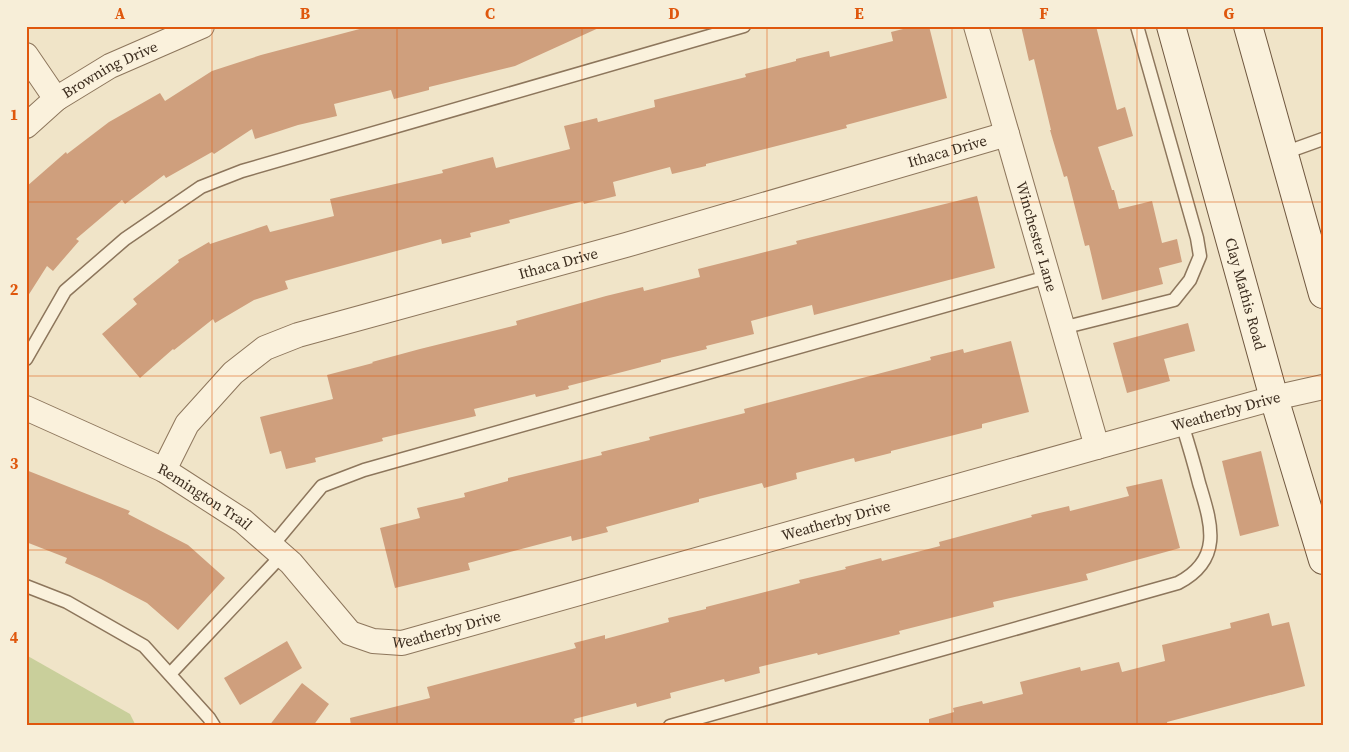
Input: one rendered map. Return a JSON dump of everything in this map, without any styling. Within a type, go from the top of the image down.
[{"type":"main road","name":"Clay Mathis Road","points":[[1171,26],[1274,398],[1323,560]]},
{"type":"main road","points":[[1248,26],[1323,294]]},
{"type":"street","name":"Browning Drive","points":[[26,126],[56,99],[110,66],[170,33],[202,26]]},
{"type":"street","name":"Winchester Lane","points":[[976,26],[1097,447]]},
{"type":"street","points":[[26,55],[56,99]]},
{"type":"street","name":"Ithaca Drive","points":[[164,470],[187,424],[234,373],[265,348],[298,335],[616,248],[1006,134]]},
{"type":"street","name":"Weatherby Drive","points":[[350,633],[373,641],[402,644],[1097,447],[1274,398],[1323,387]]},
{"type":"street","name":"Remington Trail","points":[[26,408],[164,470],[243,521],[291,563],[350,633]]},
{"type":"lane","points":[[26,359],[66,291],[125,239],[201,187],[242,171],[744,26]]},
{"type":"lane","points":[[1062,328],[1174,300],[1190,280],[1200,256],[1197,238],[1137,26]]},
{"type":"lane","points":[[1284,153],[1323,139]]},
{"type":"lane","points":[[170,674],[277,551],[322,486],[364,470],[1047,277]]},
{"type":"lane","points":[[670,726],[1178,583],[1189,577],[1206,555],[1210,542],[1210,522],[1182,424]]},
{"type":"lane","points":[[26,586],[67,602],[144,646],[209,718],[214,726]]},
{"type":"green space","points":[[26,655],[130,714],[136,726],[26,726]]},
{"type":"building","points":[[371,26],[603,26],[515,66],[429,87],[429,90],[394,99],[391,90],[334,104],[337,116],[298,125],[255,139],[252,129],[214,154],[212,152],[166,178],[164,175],[125,204],[122,200],[76,239],[79,241],[53,271],[47,266],[26,299],[26,187],[66,152],[67,154],[109,122],[160,93],[165,101],[212,71],[261,55]]},
{"type":"building","points":[[915,26],[929,26],[947,98],[846,125],[847,128],[706,164],[706,166],[672,174],[670,167],[613,182],[616,196],[584,204],[583,201],[509,220],[510,223],[470,233],[471,237],[442,244],[441,239],[285,281],[288,289],[254,300],[215,323],[213,319],[173,349],[140,378],[102,334],[137,304],[133,299],[179,262],[178,260],[209,242],[210,244],[267,225],[270,232],[334,216],[330,199],[443,173],[442,170],[493,157],[496,168],[570,149],[564,126],[597,118],[598,122],[655,107],[654,100],[746,77],[745,74],[796,61],[796,59],[829,51],[830,57],[893,41],[891,32]]},
{"type":"building","points":[[1021,26],[1096,26],[1117,110],[1125,107],[1133,136],[1098,147],[1119,209],[1152,201],[1162,243],[1177,239],[1182,262],[1159,268],[1163,284],[1102,300],[1089,245],[1085,246],[1067,176],[1064,177],[1050,130],[1034,59],[1029,61]]},
{"type":"building","points":[[977,196],[995,268],[814,315],[812,305],[751,321],[754,334],[706,346],[707,349],[661,360],[661,362],[568,386],[569,389],[536,397],[535,394],[474,409],[476,416],[382,438],[383,441],[315,458],[316,462],[286,469],[281,451],[270,454],[260,417],[333,399],[327,375],[517,325],[516,321],[606,296],[643,287],[644,291],[700,277],[698,269],[797,244],[796,241]]},
{"type":"building","points":[[1188,323],[1195,351],[1164,359],[1170,381],[1127,393],[1113,343]]},
{"type":"building","points":[[1011,341],[1029,412],[982,424],[982,428],[891,451],[891,453],[855,462],[854,458],[796,473],[797,479],[764,488],[762,483],[699,499],[699,502],[606,527],[608,532],[572,541],[571,536],[468,563],[470,570],[395,588],[380,528],[420,518],[417,508],[465,497],[464,493],[508,481],[508,478],[602,455],[601,452],[650,440],[649,437],[745,413],[744,409],[931,360],[930,357],[963,349],[964,353]]},
{"type":"building","points":[[1261,451],[1279,526],[1240,536],[1222,461]]},
{"type":"building","points":[[26,470],[130,511],[128,514],[188,545],[225,578],[178,630],[147,603],[65,563],[67,558],[26,542]]},
{"type":"building","points":[[1162,479],[1180,548],[1086,574],[1088,580],[993,602],[994,607],[899,631],[900,634],[818,655],[817,653],[759,667],[760,673],[725,682],[724,679],[670,693],[671,698],[637,707],[636,703],[574,719],[575,722],[561,726],[351,726],[350,718],[430,698],[427,687],[576,648],[574,643],[605,635],[605,639],[669,622],[668,618],[800,583],[799,580],[846,569],[845,567],[881,558],[882,561],[940,546],[939,542],[1032,517],[1031,515],[1069,506],[1070,511],[1129,496],[1126,487]]},
{"type":"building","points":[[1269,613],[1272,626],[1289,622],[1305,686],[1167,722],[1168,726],[929,726],[929,719],[954,712],[953,708],[982,701],[983,704],[1023,694],[1020,682],[1080,667],[1081,671],[1119,662],[1122,672],[1165,661],[1162,645],[1231,628],[1230,623]]},
{"type":"building","points":[[287,641],[302,668],[240,705],[224,678]]},
{"type":"building","points":[[302,683],[329,704],[313,726],[269,726]]}]
